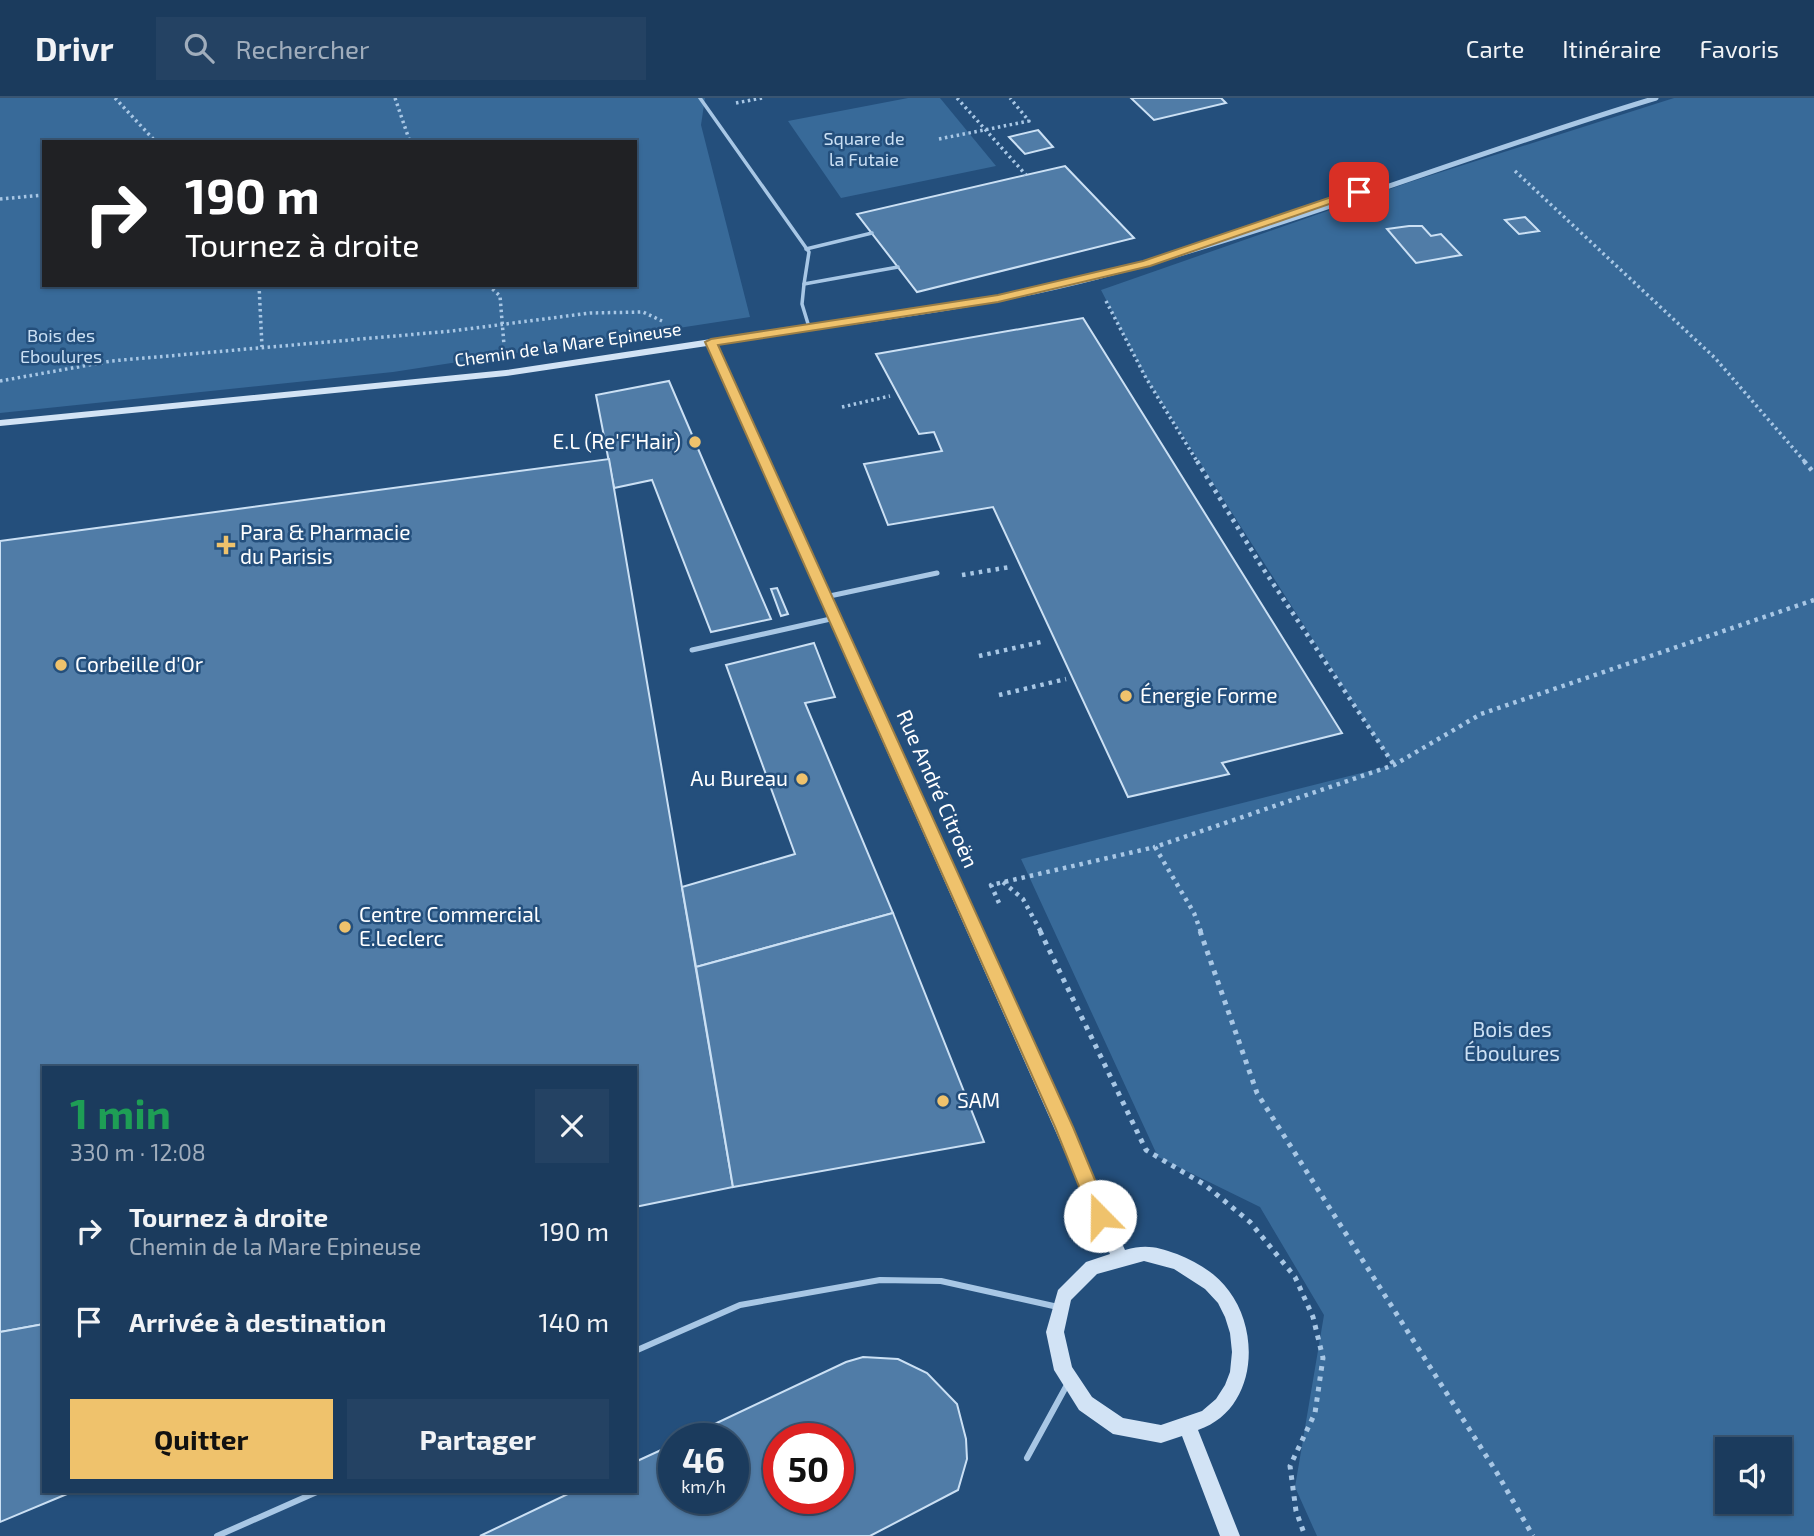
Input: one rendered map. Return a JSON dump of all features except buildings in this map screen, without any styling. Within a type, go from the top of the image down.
[{"type":"main road","name":"Chemin de la Mare Epineuse","points":[[0,423],[506,373],[711,342]]},
{"type":"main road","name":"Rue André Citroën","points":[[711,342],[1119,1255]]},
{"type":"main road","points":[[1144,1253],[1168,1258],[1192,1269],[1213,1284],[1228,1305],[1238,1328],[1241,1353],[1238,1377],[1227,1399],[1210,1416],[1188,1428],[1166,1434],[1121,1427],[1100,1416],[1068,1383],[1055,1345],[1059,1307],[1072,1284],[1094,1265],[1119,1255],[1144,1253]]},
{"type":"main road","points":[[1188,1428],[1230,1536]]},
{"type":"street","name":"Chemin de la Mare Epineuse","points":[[711,342],[998,299],[1146,263],[1490,148],[1656,98]]},
{"type":"lane","points":[[700,98],[809,252],[802,304],[810,327]]},
{"type":"lane","points":[[806,249],[872,233]]},
{"type":"lane","points":[[804,284],[898,267]]},
{"type":"lane","points":[[825,597],[937,573]]},
{"type":"lane","points":[[692,650],[835,618]]},
{"type":"lane","points":[[637,1350],[740,1305],[880,1280],[941,1281],[1059,1307]]},
{"type":"lane","points":[[1027,1458],[1068,1383]]},
{"type":"lane","points":[[217,1536],[314,1493]]},
{"type":"path","points":[[115,98],[154,140]]},
{"type":"path","points":[[395,98],[409,140]]},
{"type":"path","points":[[957,98],[1026,175]]},
{"type":"path","points":[[939,139],[1029,121],[1010,98]]},
{"type":"path","points":[[1490,148],[1715,358],[1814,473]]},
{"type":"path","points":[[0,199],[42,195]]},
{"type":"path","points":[[1091,276],[1146,377],[1253,553],[1394,765]]},
{"type":"path","points":[[259,287],[262,347]]},
{"type":"path","points":[[490,287],[500,296],[504,346]]},
{"type":"path","points":[[0,381],[111,361],[504,325],[590,313],[643,312],[667,323]]},
{"type":"path","points":[[842,407],[890,396]]},
{"type":"path","points":[[952,577],[1010,567]]},
{"type":"path","points":[[999,903],[992,885],[1155,847],[1394,765],[1482,714],[1814,600]]},
{"type":"path","points":[[979,656],[1041,642]]},
{"type":"path","points":[[999,695],[1066,679]]},
{"type":"path","points":[[1155,847],[1194,913],[1258,1093],[1490,1461],[1533,1536]]},
{"type":"path","points":[[1003,882],[1023,899],[1030,910],[1146,1150],[1205,1185],[1250,1222],[1295,1278],[1313,1317],[1323,1359],[1315,1413],[1290,1466],[1296,1511],[1305,1536]]},
{"type":"green space","name":"Bois des Eboulures","points":[[0,98],[705,98],[701,125],[750,317],[393,372],[0,413]]},
{"type":"green space","name":"Square de la Futaie","points":[[908,98],[940,98],[996,166],[841,198],[788,121]]},
{"type":"green space","name":"Bois des Éboulures","points":[[1674,98],[1814,98],[1814,1536],[1317,1536],[1295,1487],[1324,1315],[1260,1207],[1158,1157],[1021,859],[1393,765],[1146,378],[1101,290],[1410,182]]},
{"type":"place","name":"E.L (Re'F'Hair)","points":[[695,442]]},
{"type":"place","name":"Para & Pharmacie du Parisis","points":[[226,545]]},
{"type":"place","name":"Corbeille d'Or","points":[[61,665]]},
{"type":"place","name":"Énergie Forme","points":[[1126,696]]},
{"type":"place","name":"Au Bureau","points":[[802,779]]},
{"type":"place","name":"Centre Commercial E.Leclerc","points":[[345,927]]},
{"type":"place","name":"SAM","points":[[943,1101]]},
{"type":"route","points":[[1100,1216],[1064,1127],[957,886],[711,342],[998,299],[1146,263],[1359,192]]}]
